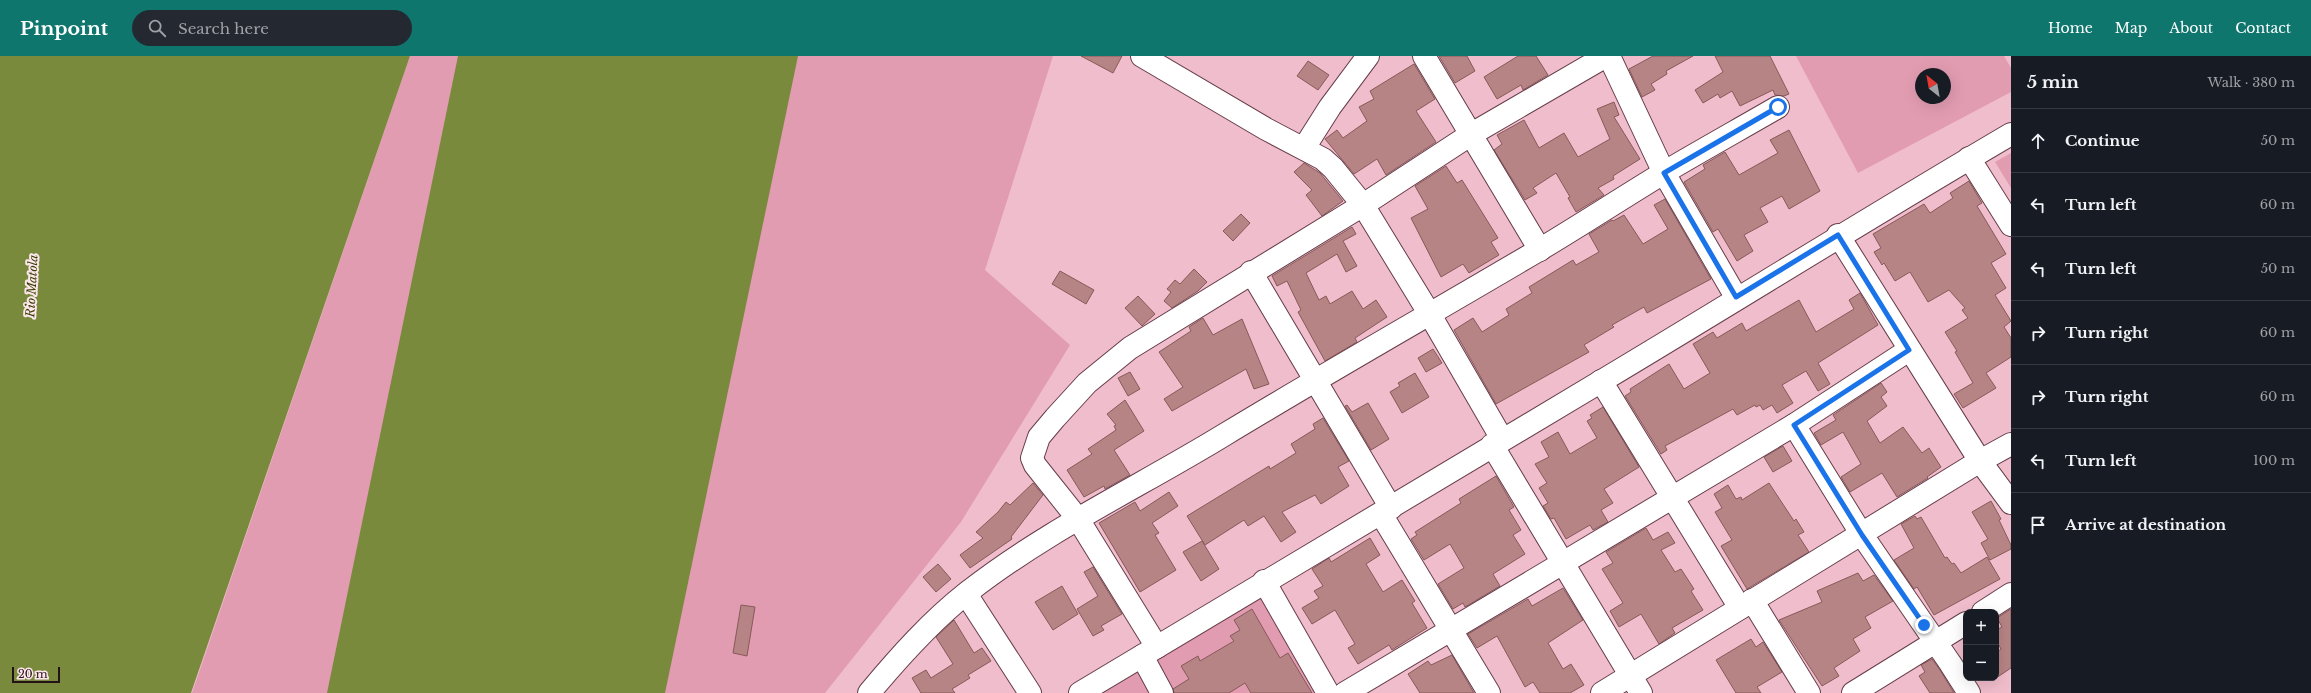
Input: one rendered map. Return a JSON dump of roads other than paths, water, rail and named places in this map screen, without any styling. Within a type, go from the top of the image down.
[{"type":"street","points":[[1142,56],[1266,129],[1323,159],[1333,168],[1363,205],[1429,313],[1562,562],[1635,685]]},
{"type":"street","points":[[1304,148],[1330,107],[1368,56]]},
{"type":"street","points":[[1424,56],[1470,136],[1540,250]]},
{"type":"street","points":[[1162,693],[1149,652],[1078,519],[1035,465],[1032,458],[1039,437],[1088,383],[1130,348],[1251,272],[1363,205],[1470,136],[1606,56]]},
{"type":"street","points":[[1609,56],[1664,173],[1736,297]]},
{"type":"street","points":[[869,693],[923,632],[966,594],[994,572],[1078,519],[1199,451],[1316,379],[1540,250],[1664,173],[1778,107]]},
{"type":"street","points":[[1080,693],[1264,581],[1386,511],[1497,442],[1602,381],[1838,235],[2011,134]]},
{"type":"street","points":[[1969,158],[2011,225]]},
{"type":"street","points":[[1838,235],[1980,461],[2011,503]]},
{"type":"street","points":[[1251,272],[1316,379],[1451,630],[1489,693]]},
{"type":"street","points":[[1345,693],[1562,562],[1794,425],[1909,350]]},
{"type":"street","points":[[1602,381],[1673,497],[1809,693]]},
{"type":"street","points":[[1794,425],[1862,535],[1936,642],[1968,693]]},
{"type":"street","points":[[1602,693],[1635,685],[1746,604],[1862,535],[1980,461],[2011,444]]},
{"type":"street","points":[[1264,581],[1328,693]]},
{"type":"street","points":[[966,594],[1030,693]]},
{"type":"street","points":[[1988,609],[2011,594]]},
{"type":"street","points":[[1853,693],[1963,625]]},
{"type":"water","name":"Rio Matola","points":[[0,56],[410,56],[191,693],[0,693]]},
{"type":"water","points":[[458,56],[798,56],[665,693],[327,693]]}]
